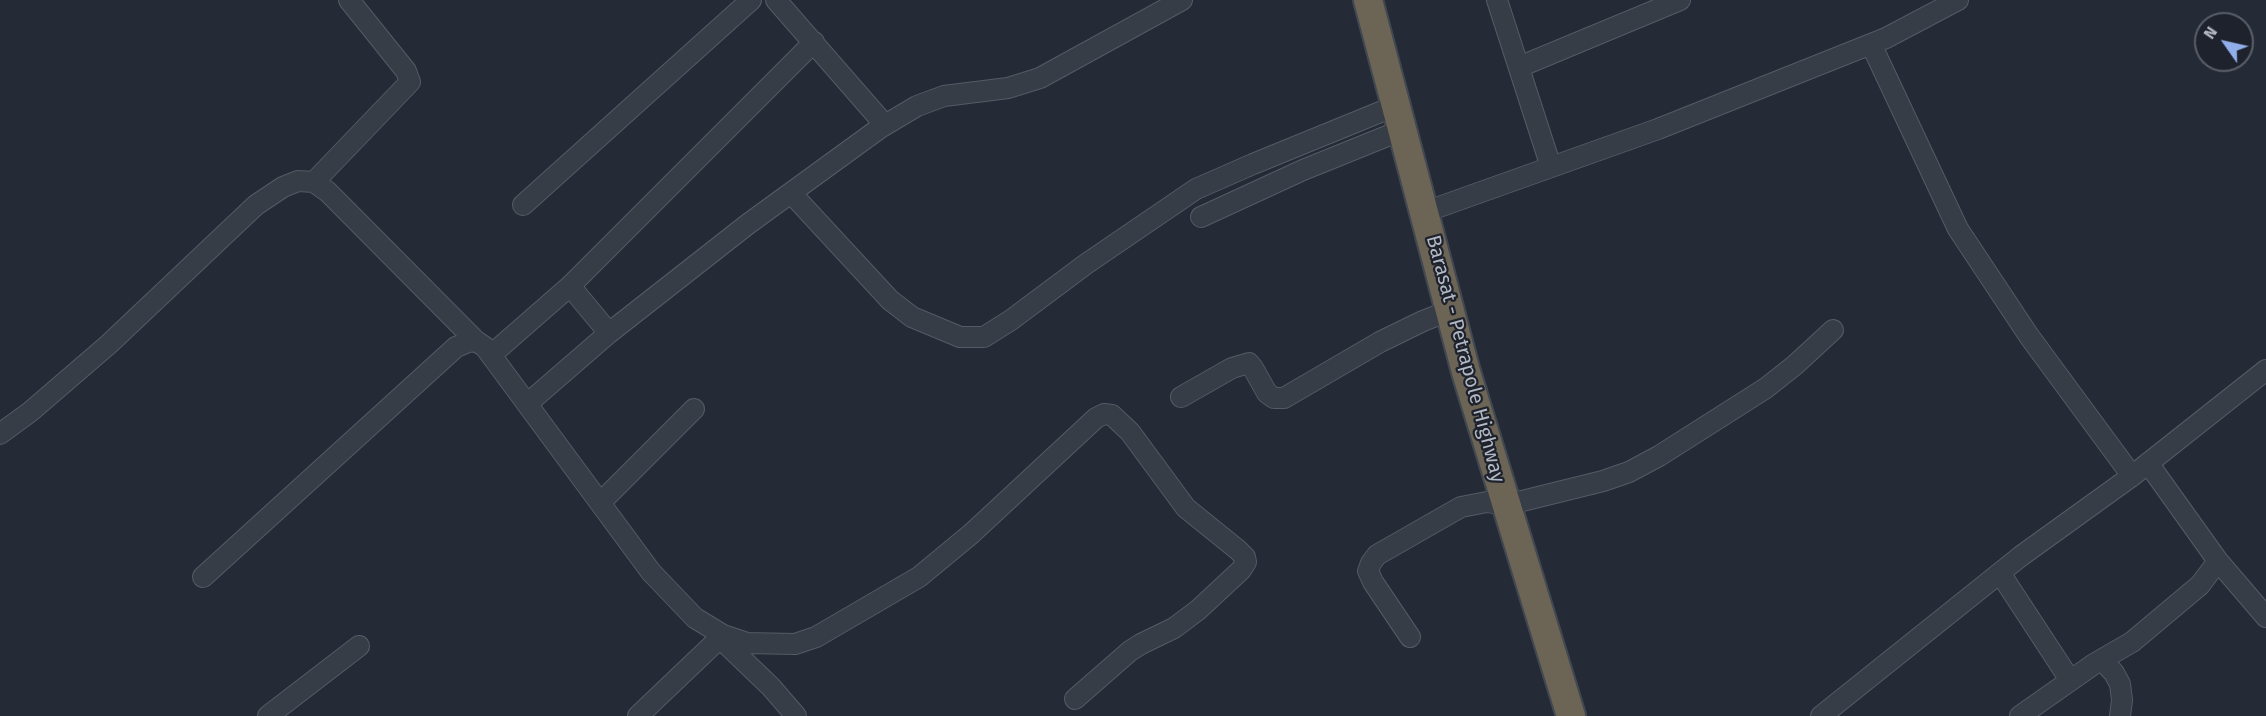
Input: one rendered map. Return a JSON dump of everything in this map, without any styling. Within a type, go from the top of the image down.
[{"type":"highway","name":"Barasat - Petrapole Highway","points":[[1368,0],[1466,372],[1571,716]]},
{"type":"street","points":[[314,182],[410,82],[406,71],[350,0]]},
{"type":"street","points":[[523,205],[751,0]]},
{"type":"street","points":[[776,0],[885,125]]},
{"type":"street","points":[[527,404],[609,333],[791,193],[885,125],[917,106],[944,96],[1008,88],[1040,78],[1182,0]]},
{"type":"street","points":[[1497,0],[1551,167]]},
{"type":"street","points":[[1519,67],[1680,0]]},
{"type":"street","points":[[1425,212],[1659,129],[1870,44],[1958,0]]},
{"type":"street","points":[[491,355],[570,286],[814,42]]},
{"type":"street","points":[[1870,44],[1958,229],[2029,336],[2132,476]]},
{"type":"street","points":[[791,193],[890,300],[912,317],[960,337],[984,337],[1196,189],[1253,164],[1398,118]]},
{"type":"street","points":[[1201,217],[1303,170],[1398,118]]},
{"type":"street","points":[[0,434],[30,412],[102,350],[256,205],[283,187],[298,181],[314,182],[328,192],[476,341],[485,347],[658,579],[695,618],[721,637],[771,687],[796,716]]},
{"type":"street","points":[[570,286],[609,333]]},
{"type":"street","points":[[1181,397],[1232,368],[1249,363],[1267,393],[1274,398],[1284,398],[1389,338],[1450,310]]},
{"type":"street","points":[[1410,637],[1368,571],[1377,555],[1461,507],[1488,502],[1506,505],[1603,481],[1629,472],[1659,456],[1766,388],[1833,330]]},
{"type":"street","points":[[203,577],[456,347],[476,341]]},
{"type":"street","points":[[1821,716],[2000,573],[2132,476],[2266,370]]},
{"type":"street","points":[[600,503],[694,409]]},
{"type":"street","points":[[721,637],[747,643],[795,644],[816,637],[919,577],[971,534],[1096,418],[1104,414],[1112,415],[1130,432],[1186,508],[1238,550],[1245,557],[1246,562],[1241,570],[1198,610],[1174,628],[1130,651],[1075,699]]},
{"type":"street","points":[[2148,463],[2218,561],[2266,617]]},
{"type":"street","points":[[2020,716],[2070,680],[2132,642],[2200,585],[2218,561]]},
{"type":"street","points":[[2000,573],[2070,680]]},
{"type":"street","points":[[638,716],[721,637]]},
{"type":"street","points":[[268,716],[359,646]]},
{"type":"street","points":[[2102,660],[2120,684],[2122,700],[2120,716]]}]
